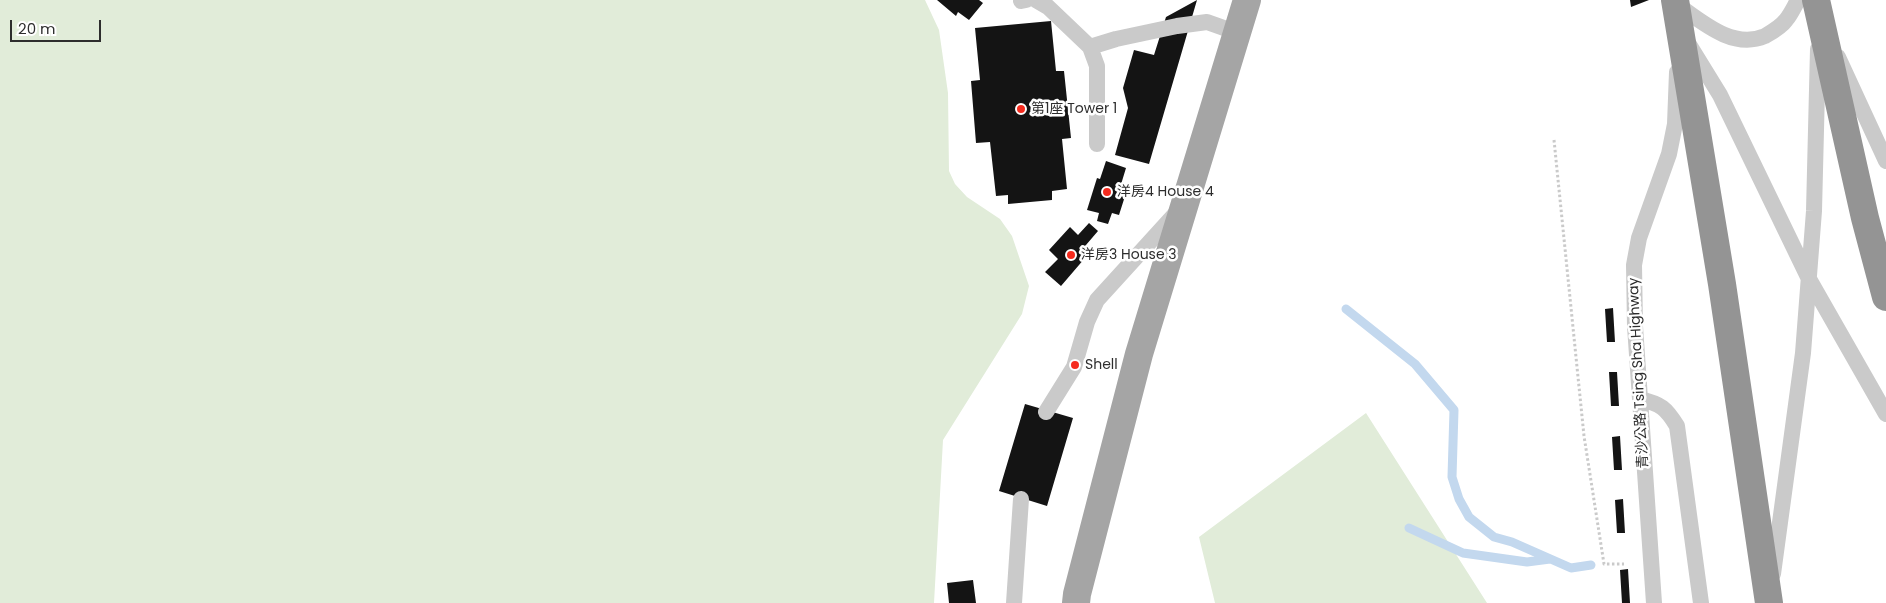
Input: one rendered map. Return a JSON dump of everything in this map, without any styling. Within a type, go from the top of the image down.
[{"type":"highway","points":[[1811,5],[1886,297]]},
{"type":"highway","points":[[1676,11],[1722,284],[1769,602]]},
{"type":"main road","points":[[1076,603],[1139,354],[1248,0]]},
{"type":"lane","points":[[1028,0],[1048,7],[1090,47],[1097,66],[1097,144]]},
{"type":"lane","points":[[1676,11],[1732,38],[1743,40],[1758,38],[1772,32],[1811,5]]},
{"type":"lane","points":[[1811,5],[1886,161]]},
{"type":"lane","points":[[1769,602],[1803,353],[1814,211],[1811,5]]},
{"type":"lane","points":[[1676,11],[1720,95],[1809,279],[1886,414]]},
{"type":"lane","name":"青沙公路 Tsing Sha Highway","points":[[1654,603],[1634,311],[1634,265],[1639,238],[1669,154],[1675,124],[1676,11]]},
{"type":"lane","points":[[1090,47],[1116,39],[1206,22],[1238,33]]},
{"type":"lane","points":[[1046,412],[1074,367],[1087,322],[1097,300],[1187,200]]},
{"type":"lane","points":[[1640,399],[1657,403],[1668,411],[1678,426],[1701,603]]},
{"type":"lane","points":[[1014,603],[1021,498]]},
{"type":"path","points":[[1554,140],[1584,436],[1604,564],[1624,564]]},
{"type":"green space","points":[[0,0],[925,0],[939,30],[948,93],[949,171],[955,184],[967,197],[1000,219],[1012,236],[1029,286],[1022,314],[943,440],[934,603],[0,603]]},
{"type":"green space","points":[[1366,413],[1487,603],[1215,603],[1199,537]]},
{"type":"building","points":[[937,0],[979,0],[983,3],[969,20],[958,12],[956,16]]},
{"type":"building","points":[[1197,0],[1149,164],[1115,155],[1128,108],[1123,88],[1134,50],[1154,55],[1166,17]]},
{"type":"building","points":[[1630,0],[1649,0],[1631,7]]},
{"type":"building","name":"第1座 Tower 1","points":[[1051,21],[1056,71],[1064,71],[1071,138],[1062,139],[1067,189],[1052,191],[1052,200],[1008,204],[1008,195],[996,196],[990,142],[976,143],[971,81],[980,80],[975,28]]},
{"type":"building","name":"洋房4 House 4","points":[[1106,161],[1126,168],[1119,191],[1126,193],[1119,215],[1112,213],[1108,224],[1097,221],[1099,213],[1087,210],[1097,178],[1100,179]]},
{"type":"building","name":"洋房3 House 3","points":[[1089,223],[1098,231],[1086,245],[1091,251],[1061,286],[1045,272],[1058,259],[1049,250],[1070,227],[1078,235]]},
{"type":"building","points":[[1613,308],[1615,342],[1607,342],[1605,309]]},
{"type":"building","points":[[1609,372],[1617,372],[1619,406],[1611,406]]},
{"type":"building","points":[[1025,404],[1073,418],[1047,506],[999,491]]},
{"type":"building","points":[[1620,436],[1622,470],[1614,470],[1612,437]]},
{"type":"building","points":[[1623,499],[1625,533],[1617,533],[1615,500]]},
{"type":"building","points":[[1628,569],[1630,603],[1622,603],[1620,570]]},
{"type":"building","points":[[973,580],[976,603],[949,603],[947,583]]},
{"type":"waterway","points":[[1346,309],[1415,364],[1454,410],[1452,477],[1459,499],[1469,517],[1494,537],[1512,542],[1571,568],[1591,565]]},
{"type":"waterway","points":[[1409,528],[1463,553],[1527,562],[1550,559]]},
{"type":"place","name":"第1座 Tower 1","points":[[1021,109]]},
{"type":"place","name":"洋房4 House 4","points":[[1107,192]]},
{"type":"place","name":"洋房3 House 3","points":[[1071,255]]},
{"type":"place","name":"Shell","points":[[1075,365]]}]
